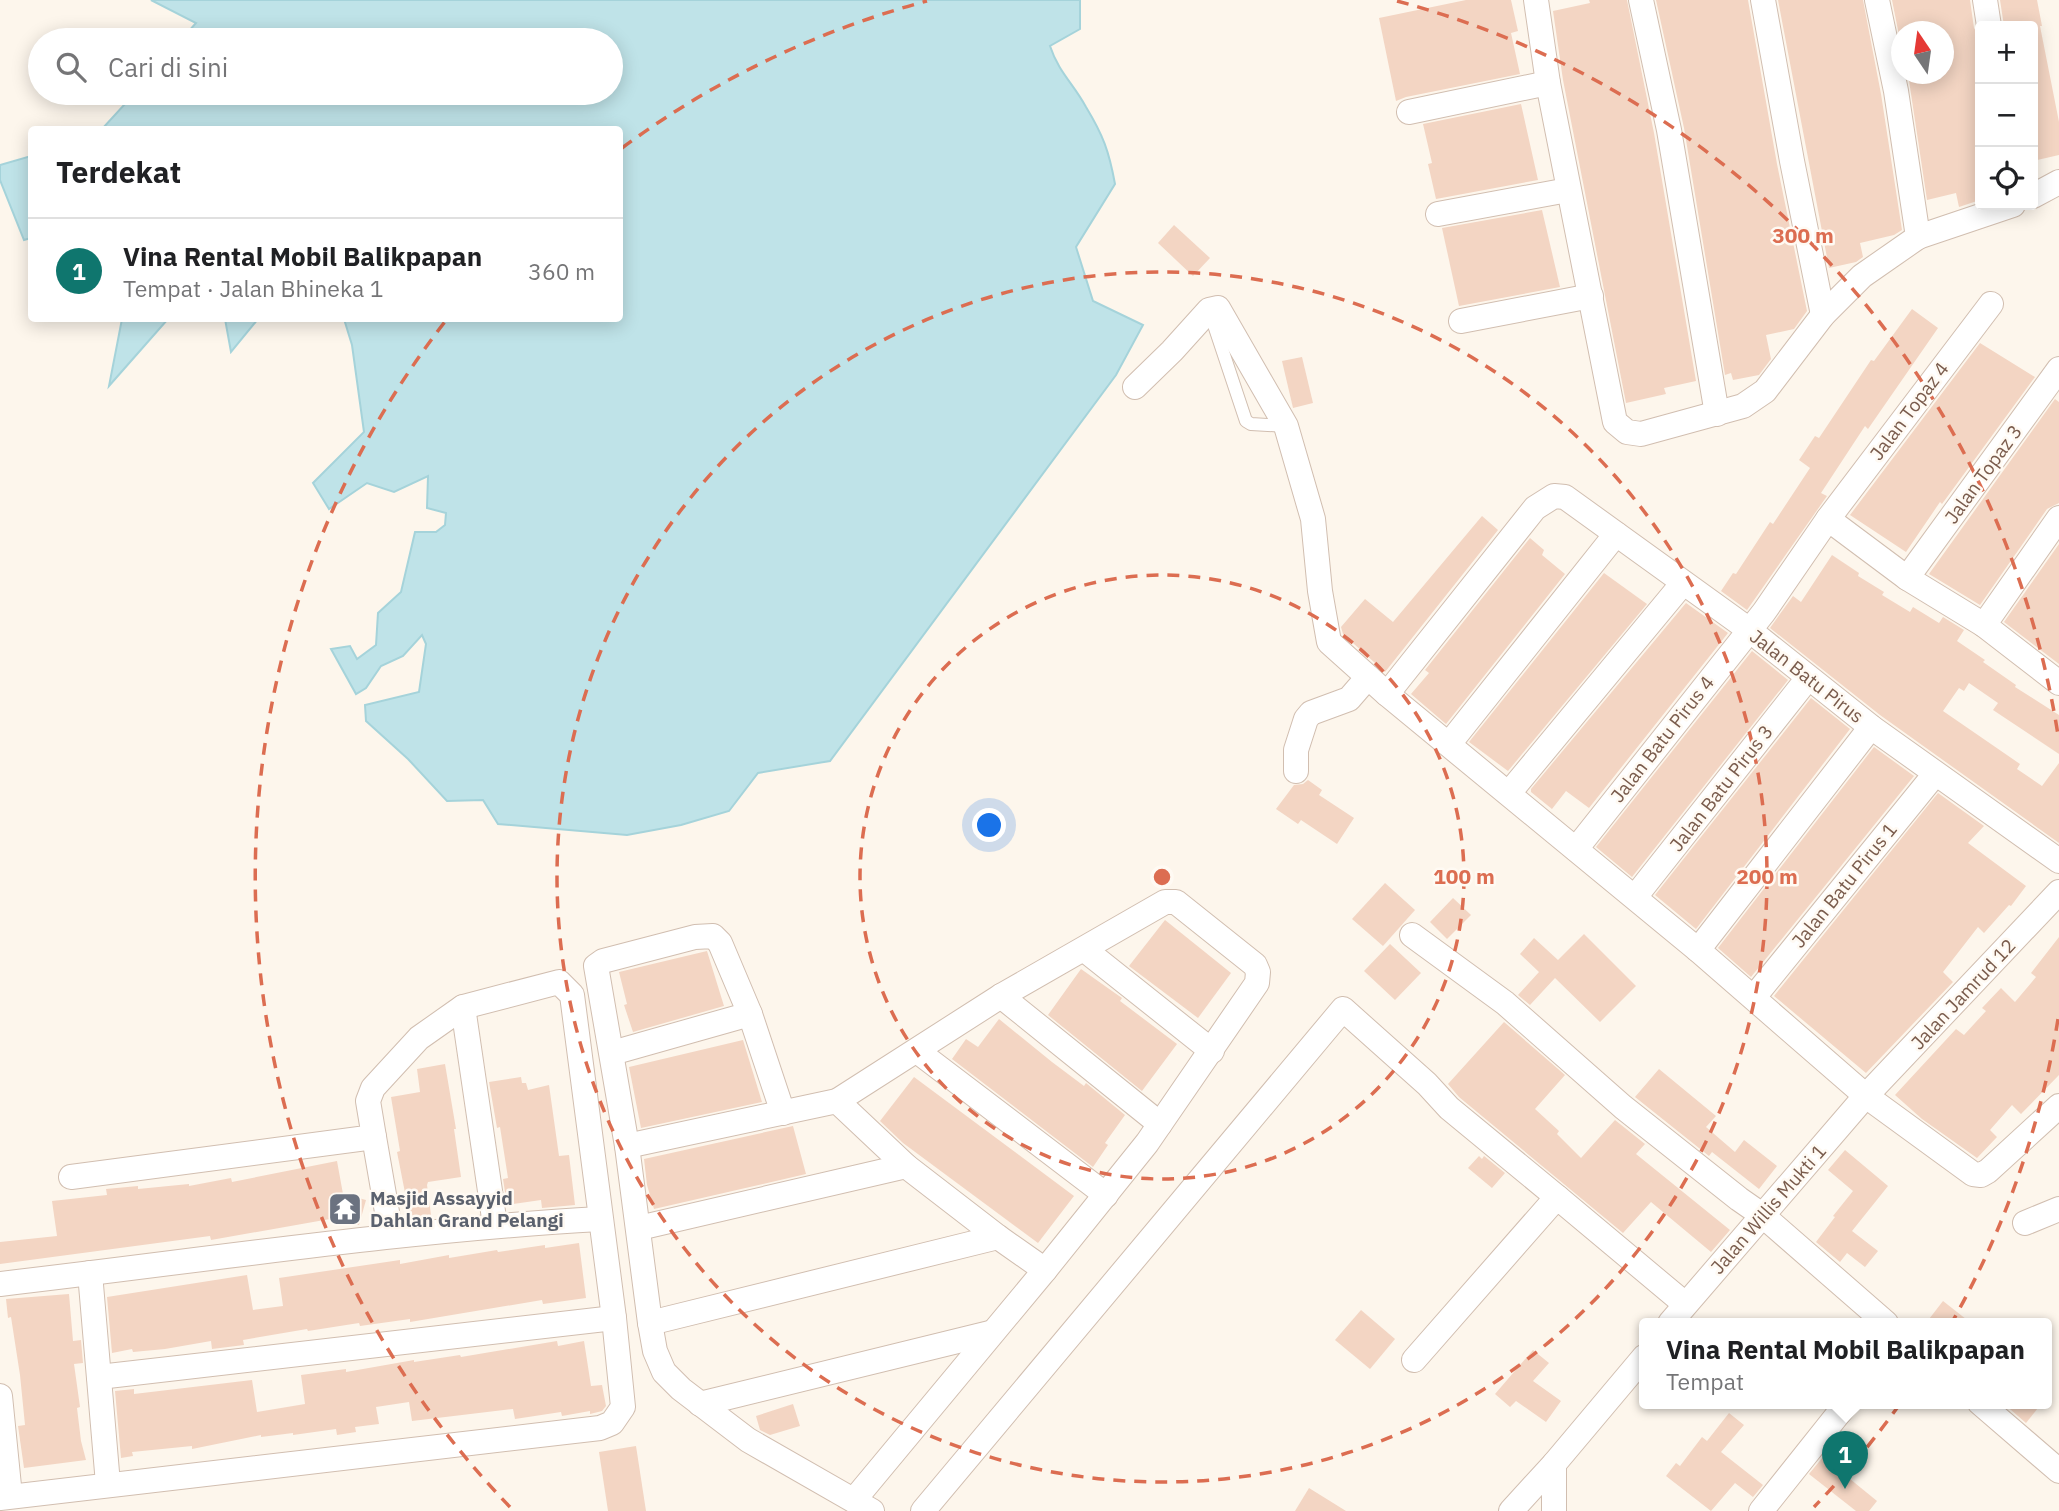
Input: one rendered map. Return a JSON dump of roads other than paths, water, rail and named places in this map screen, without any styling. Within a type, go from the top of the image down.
[{"type":"street","points":[[1536,0],[1568,190],[1615,422],[1627,432],[1641,434],[1743,406],[1765,391],[1823,315],[1863,276],[1918,237],[1997,210]]},
{"type":"street","points":[[1641,0],[1669,130],[1717,414]]},
{"type":"street","points":[[1763,0],[1823,315]]},
{"type":"street","points":[[1877,0],[1896,91],[1918,237]]},
{"type":"street","points":[[1985,0],[1988,21]]},
{"type":"street","points":[[1409,112],[1548,83]]},
{"type":"street","points":[[2038,193],[2059,182]]},
{"type":"street","points":[[1438,214],[1568,190]]},
{"type":"street","points":[[1461,321],[1591,296]]},
{"type":"street","name":"Jalan Topaz 4","points":[[1748,629],[1991,304]]},
{"type":"street","points":[[1135,387],[1209,310],[1218,308],[1286,426],[1313,519],[1320,591],[1329,642],[1361,686],[1387,694],[1509,793],[1754,997],[1864,1098],[1973,1174],[1980,1175],[1988,1171],[2059,1106]]},
{"type":"street","name":"Jalan Topaz 3","points":[[1907,578],[2059,369]]},
{"type":"street","name":"Jalan Batu Pirus","points":[[1387,694],[1535,508],[1554,496],[1565,497],[1748,629],[1871,727],[2059,861]]},
{"type":"street","points":[[1984,625],[2059,518]]},
{"type":"street","points":[[1828,519],[1907,578],[1984,625],[2059,683]]},
{"type":"street","points":[[1449,744],[1616,534]]},
{"type":"street","points":[[1509,793],[1683,583]]},
{"type":"street","name":"Jalan Batu Pirus 4","points":[[1576,849],[1748,629]]},
{"type":"street","name":"Jalan Batu Pirus 3","points":[[1635,897],[1808,678]]},
{"type":"street","points":[[1296,771],[1296,750],[1306,719],[1311,713],[1342,703],[1361,686]]},
{"type":"street","points":[[1698,950],[1871,727]]},
{"type":"street","name":"Jalan Batu Pirus 1","points":[[1754,997],[1935,774]]},
{"type":"street","name":"Jalan Jamrud 12","points":[[1864,1098],[2059,892]]},
{"type":"street","points":[[627,1146],[783,1114],[837,1101],[1002,996],[1156,906],[1176,902],[1255,965],[1258,972],[1257,983],[1160,1124],[1045,1270],[990,1333],[863,1505],[748,1440],[681,1389],[664,1371],[655,1351],[650,1323],[627,1146],[596,966],[603,961],[695,937],[713,936],[720,943],[750,1014],[783,1114]]},
{"type":"street","points":[[1412,934],[1505,1003],[1623,1107],[1762,1215],[1880,1318]]},
{"type":"street","points":[[1084,950],[1212,1051]]},
{"type":"street","points":[[0,1396],[5,1497],[600,1428],[612,1423],[623,1407],[614,1318],[572,995],[567,987],[558,982],[463,1007],[419,1038],[373,1088],[368,1101],[391,1235]]},
{"type":"street","points":[[1002,996],[1160,1124]]},
{"type":"street","points":[[463,1007],[495,1225]]},
{"type":"street","points":[[923,1511],[1343,1009],[1427,1084],[1449,1108],[1557,1197],[1678,1313]]},
{"type":"street","points":[[611,1053],[750,1014]]},
{"type":"street","points":[[917,1051],[1106,1195]]},
{"type":"street","name":"Jalan Willis Mukti 1","points":[[1678,1313],[1864,1098]]},
{"type":"street","points":[[837,1101],[906,1166],[1045,1270]]},
{"type":"street","points":[[71,1177],[374,1137]]},
{"type":"street","points":[[639,1228],[906,1166]]},
{"type":"street","points":[[1413,1360],[1557,1197]]},
{"type":"street","points":[[2025,1223],[2059,1209]]},
{"type":"street","points":[[0,1284],[391,1235],[600,1219]]},
{"type":"street","points":[[650,1323],[998,1237]]},
{"type":"street","points":[[90,1273],[108,1484]]},
{"type":"street","points":[[99,1377],[614,1318]]},
{"type":"street","points":[[700,1404],[990,1333]]},
{"type":"street","points":[[1511,1511],[1639,1363]]},
{"type":"street","points":[[1761,1511],[1842,1409]]},
{"type":"street","points":[[1987,1409],[2059,1471]]},
{"type":"street","points":[[1553,1464],[1554,1511]]},
{"type":"water","points":[[151,0],[1080,0],[1080,29],[1050,46],[1101,135],[1115,184],[1076,247],[1093,301],[1143,325],[1116,375],[830,761],[758,773],[729,811],[681,825],[627,835],[498,824],[483,800],[447,801],[408,759],[366,721],[365,705],[419,692],[426,644],[422,635],[403,656],[381,666],[366,688],[356,694],[331,649],[350,646],[357,659],[376,645],[378,613],[401,592],[415,532],[436,532],[445,525],[446,513],[427,508],[428,476],[394,492],[367,483],[329,509],[313,483],[364,432],[352,345],[345,322],[623,322],[623,126],[105,126],[124,105],[623,105],[623,28],[192,28],[196,23]]},
{"type":"water","points":[[28,157],[28,239],[24,240],[0,180],[0,165]]},
{"type":"water","points":[[121,322],[165,322],[109,386]]},
{"type":"water","points":[[226,322],[256,322],[231,352]]},
{"type":"place","name":"Masjid Assayyid Dahlan Grand Pelangi","points":[[345,1209]]},
{"type":"place","name":"Vina Rental Mobil Balikpapan","points":[[1845,1489]]}]
